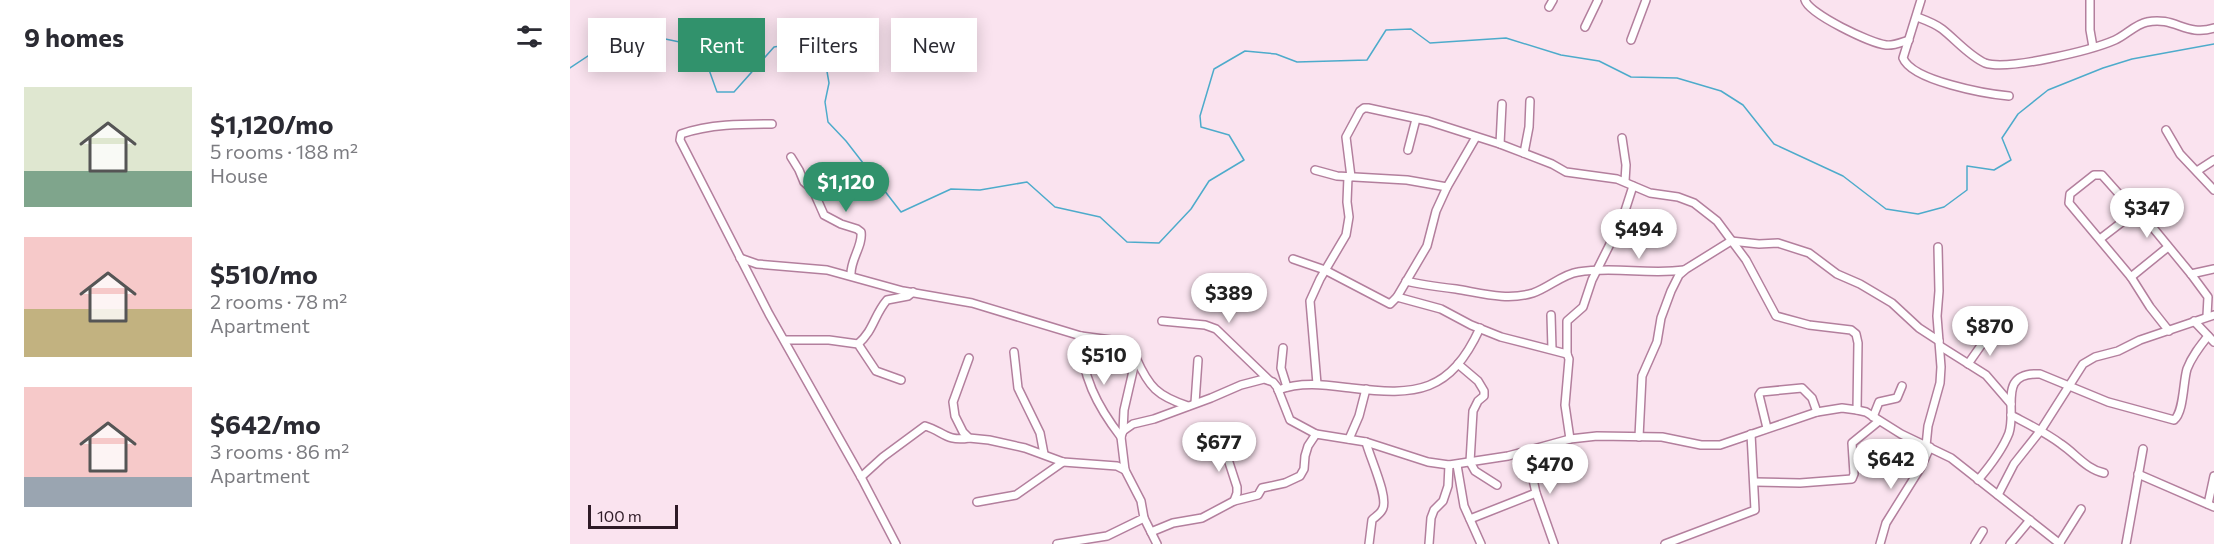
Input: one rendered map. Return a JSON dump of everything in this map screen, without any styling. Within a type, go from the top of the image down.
[{"type":"street","points":[[1585,27],[1598,0]]},
{"type":"street","points":[[1631,40],[1646,0]]},
{"type":"street","points":[[1805,0],[1806,4],[1820,14],[1856,34],[1884,45],[1909,40]]},
{"type":"street","points":[[1921,0],[1903,58],[1910,68],[1969,90],[2009,96]]},
{"type":"street","points":[[2090,0],[2090,30],[2093,47]]},
{"type":"street","points":[[1917,17],[1940,27],[1976,57],[1992,64],[2029,62],[2093,47],[2115,39],[2145,22],[2167,21],[2202,32],[2214,28]]},
{"type":"street","points":[[1524,153],[1529,127],[1530,101]]},
{"type":"street","points":[[1500,144],[1502,104]]},
{"type":"street","points":[[1317,384],[1310,301],[1348,229],[1347,198],[1350,177],[1346,137],[1362,110],[1368,108],[1416,119],[1500,144],[1552,164],[1566,172],[1605,176],[1625,181],[1650,193],[1694,203],[1717,221],[1746,260],[1776,316],[1809,325],[1848,329],[1856,334],[1858,343],[1857,410]]},
{"type":"street","points":[[1408,150],[1416,119]]},
{"type":"street","points":[[772,124],[734,124],[684,133],[680,137],[684,151],[769,314],[896,544]]},
{"type":"street","points":[[2166,130],[2177,150],[2214,190]]},
{"type":"street","points":[[1293,259],[1325,270],[1390,304],[1397,297],[1427,246],[1434,215],[1447,187],[1476,137]]},
{"type":"street","points":[[1622,138],[1626,165],[1625,181]]},
{"type":"street","points":[[790,157],[804,182],[813,190],[822,212],[840,224],[861,232],[861,239],[851,265],[851,275]]},
{"type":"street","points":[[2197,171],[2214,160]]},
{"type":"street","points":[[1315,170],[1337,176],[1407,180],[1447,187]]},
{"type":"street","points":[[1998,495],[2014,464],[2041,430],[2087,360],[2169,331],[2211,315],[2208,297],[2192,274],[2154,229],[2135,212],[2102,175],[2094,175],[2070,194],[2069,203],[2131,277],[2169,331]]},
{"type":"street","points":[[1570,439],[1564,405],[1569,358],[1567,321],[1583,307],[1596,271],[1619,226],[1633,186]]},
{"type":"street","points":[[2100,239],[2135,212]]},
{"type":"street","points":[[1639,437],[1643,372],[1657,342],[1666,303],[1679,275],[1731,241],[1759,244],[1778,243],[1809,253],[1837,274],[1860,284],[1892,303],[1939,344],[1992,380],[2011,404]]},
{"type":"street","points":[[1880,544],[1886,523],[1921,467],[1928,446],[1928,426],[1940,383],[1938,247]]},
{"type":"street","points":[[2131,277],[2168,247]]},
{"type":"street","points":[[740,258],[757,264],[812,267],[851,275],[912,292],[972,303],[1081,336],[1126,342],[1133,348],[1147,382],[1159,394],[1167,399],[1192,405]]},
{"type":"street","points":[[2192,274],[2214,269]]},
{"type":"street","points":[[1406,281],[1482,295],[1516,296],[1546,288],[1571,274],[1612,270],[1643,273],[1684,270]]},
{"type":"street","points":[[858,344],[871,330],[877,314],[887,300],[908,296],[912,292]]},
{"type":"street","points":[[1397,297],[1442,309],[1465,322],[1511,340],[1567,354]]},
{"type":"street","points":[[1551,315],[1552,349]]},
{"type":"street","points":[[1162,321],[1205,325],[1216,329],[1278,390],[1290,420],[1316,434],[1366,442],[1428,462],[1453,465],[1527,452],[1570,439],[1597,436],[1662,437],[1711,445],[1726,443],[1817,412],[1842,408],[1857,410],[1951,458],[2059,544],[2081,508]]},
{"type":"street","points":[[2194,321],[2214,342]]},
{"type":"street","points":[[1278,390],[1317,384],[1388,391],[1428,387],[1447,376],[1458,364],[1470,348],[1480,328]]},
{"type":"street","points":[[1968,364],[1989,334]]},
{"type":"street","points":[[1081,336],[1081,355],[1085,373],[1105,416],[1122,434]]},
{"type":"street","points":[[1978,480],[1995,460],[2009,433],[2012,387],[2024,375],[2040,374],[2108,402],[2175,419],[2180,413],[2183,383],[2189,365],[2208,336]]},
{"type":"street","points":[[785,340],[829,340],[858,344],[876,371],[901,380]]},
{"type":"street","points":[[1283,348],[1281,368],[1287,387]]},
{"type":"street","points":[[1014,352],[1018,388],[1040,433],[1044,454]]},
{"type":"street","points":[[969,358],[953,402],[960,427],[969,438]]},
{"type":"street","points":[[1136,358],[1124,410],[1122,434],[1125,470],[1141,501],[1144,518],[1157,544]]},
{"type":"street","points":[[1192,405],[1198,360]]},
{"type":"street","points":[[1458,364],[1478,381],[1484,392],[1484,396],[1478,401],[1473,411],[1470,462],[1475,471],[1497,485]]},
{"type":"street","points":[[1122,434],[1133,424],[1192,405],[1241,385],[1261,379],[1269,380]]},
{"type":"street","points":[[1755,482],[1800,483],[1852,479],[1852,443],[1876,419],[1879,402],[1897,398],[1902,386]]},
{"type":"street","points":[[1767,428],[1759,395],[1761,392],[1802,388],[1812,398],[1817,412]]},
{"type":"street","points":[[1349,439],[1359,416],[1366,389]]},
{"type":"street","points":[[2011,415],[2064,445],[2092,470],[2104,473]]},
{"type":"street","points":[[861,477],[883,457],[926,426],[946,436],[989,440],[1044,454],[1063,462],[1117,466],[1125,470]]},
{"type":"street","points":[[1151,532],[1173,523],[1202,518],[1234,501],[1254,496],[1262,488],[1285,483],[1300,476],[1304,469],[1308,446],[1316,434]]},
{"type":"street","points":[[1665,544],[1755,511],[1751,434]]},
{"type":"street","points":[[1366,442],[1381,487],[1384,505],[1382,512],[1372,520],[1369,544]]},
{"type":"street","points":[[1224,447],[1237,487],[1234,501]]},
{"type":"street","points":[[2126,544],[2143,449]]},
{"type":"street","points":[[1527,452],[1536,493],[1554,544]]},
{"type":"street","points":[[977,502],[1016,495],[1063,462]]},
{"type":"street","points":[[1453,465],[1461,494],[1481,544]]},
{"type":"street","points":[[1429,544],[1431,518],[1434,510],[1443,501],[1453,465]]},
{"type":"street","points":[[2138,474],[2211,506],[2214,476]]},
{"type":"street","points":[[1470,519],[1536,493]]},
{"type":"street","points":[[1058,544],[1065,541],[1085,541],[1107,536],[1144,518]]},
{"type":"street","points":[[2010,544],[2030,520]]},
{"type":"street","points":[[1975,544],[1983,531]]},
{"type":"waterway","points":[[570,68],[609,42],[651,36],[694,45],[708,52],[708,67],[717,92],[734,92],[774,47],[804,42],[825,60],[829,83],[825,102],[828,122],[846,141],[901,212],[951,189],[980,190],[1027,182],[1055,207],[1100,217],[1127,242],[1159,243],[1191,209],[1209,181],[1244,160],[1229,135],[1201,127],[1200,116],[1214,69],[1245,51],[1276,54],[1297,62],[1367,60],[1386,30],[1411,29],[1430,43],[1506,38],[1561,55],[1599,61],[1631,77],[1677,78],[1721,91],[1743,105],[1774,144],[1843,176],[1886,209],[1918,214],[1944,207],[1967,190],[1967,166],[1994,170],[2011,160],[2002,138],[2018,114],[2048,90],[2132,59],[2214,44]]}]
